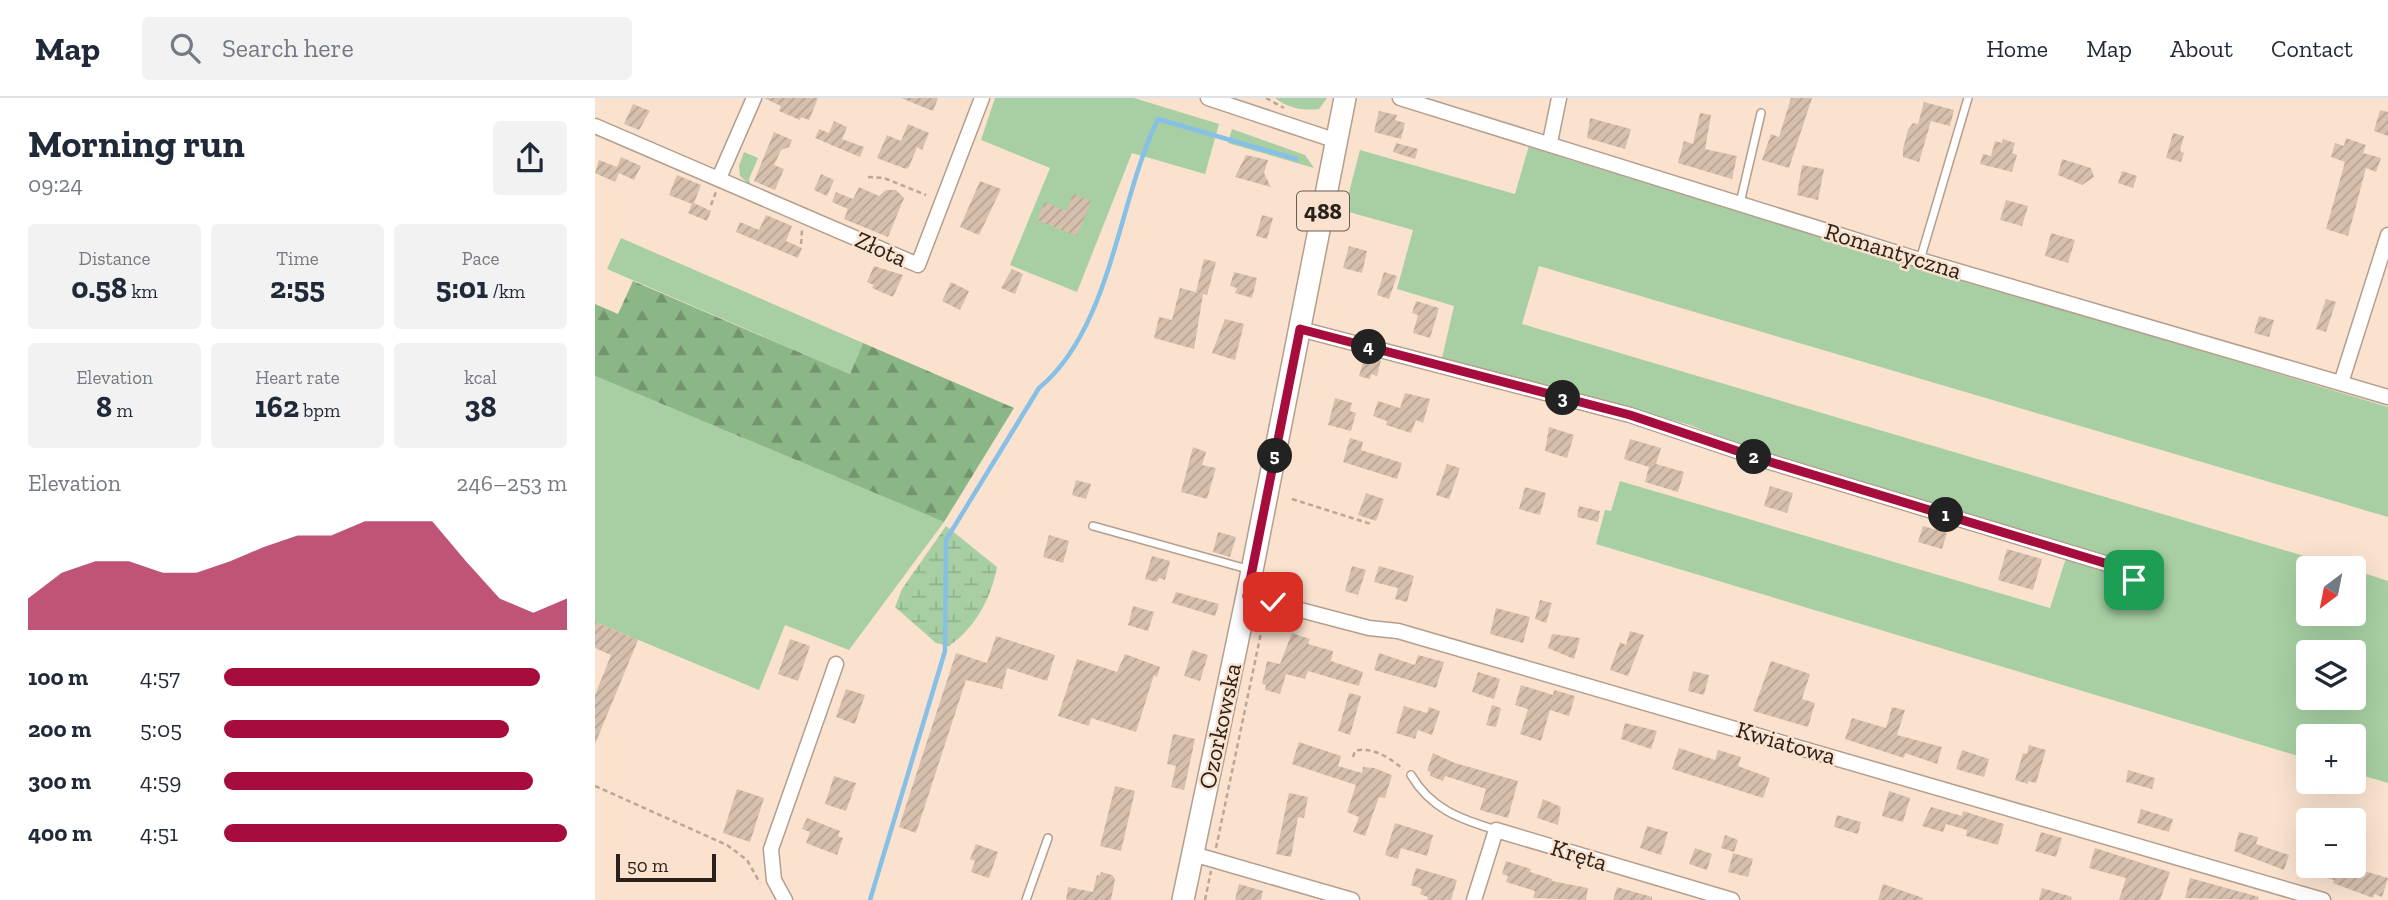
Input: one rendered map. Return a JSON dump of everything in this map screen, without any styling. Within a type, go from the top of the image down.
[{"type":"main road","name":"Ozorkowska","points":[[1183,900],[1257,599],[1252,571],[1345,98]]},
{"type":"street","points":[[719,178],[754,98]]},
{"type":"street","name":"Złota","points":[[595,126],[918,265],[982,98]]},
{"type":"street","points":[[1208,98],[1337,141]]},
{"type":"street","name":"Romantyczna","points":[[1400,98],[1550,142],[1920,260],[2388,397]]},
{"type":"street","points":[[1550,142],[1559,98]]},
{"type":"street","points":[[2341,383],[2388,235]]},
{"type":"street","points":[[1300,329],[1686,432],[1767,461],[2121,568],[2134,580]]},
{"type":"street","name":"Kwiatowa","points":[[1257,599],[1369,628],[1398,631],[2323,900]]},
{"type":"street","points":[[785,900],[774,880],[771,849],[836,664]]},
{"type":"street","points":[[1474,900],[1496,830]]},
{"type":"street","name":"Kręta","points":[[1496,830],[1732,900]]},
{"type":"street","points":[[1193,854],[1352,900]]},
{"type":"lane","points":[[1920,260],[1968,98]]},
{"type":"lane","points":[[1740,203],[1761,113]]},
{"type":"lane","points":[[1093,526],[1252,571]]},
{"type":"lane","points":[[1411,775],[1420,791],[1450,815],[1496,830]]},
{"type":"lane","points":[[1026,900],[1048,838]]},
{"type":"path","points":[[1266,98],[1275,101]]},
{"type":"path","points":[[868,177],[884,178],[926,195]]},
{"type":"path","points":[[1292,499],[1371,524]]},
{"type":"path","points":[[1215,851],[1257,599]]},
{"type":"path","points":[[1353,757],[1355,751],[1364,748],[1391,759],[1411,775]]},
{"type":"path","points":[[595,786],[727,845],[747,860],[764,890]]},
{"type":"path","points":[[1205,900],[1214,861]]},
{"type":"green space","points":[[995,98],[1134,98],[1219,124],[1205,174],[1132,153],[1077,292],[1010,265],[1050,168],[981,140]]},
{"type":"green space","points":[[1275,98],[1327,98],[1319,109],[1307,110],[1295,108]]},
{"type":"green space","points":[[1232,129],[1305,155],[1314,168],[1228,143]]},
{"type":"green space","points":[[1530,142],[1567,159],[2388,407],[2388,517],[1539,266],[1522,324],[2304,556],[2296,556],[2296,626],[2366,626],[2366,574],[2388,581],[2388,783],[2366,777],[2366,724],[2296,724],[2296,755],[1596,544],[1605,510],[1611,511],[1620,481],[2050,608],[2066,558],[2112,573],[2119,588],[2143,595],[2151,571],[1771,457],[1690,425],[1442,358],[1454,306],[1397,289],[1413,230],[1349,212],[1347,220],[1342,219],[1360,150],[1515,194]]},
{"type":"green space","points":[[744,152],[758,158],[749,179],[751,186],[740,176],[739,166]]},
{"type":"green space","points":[[621,238],[863,343],[850,374],[607,269]]},
{"type":"green space","points":[[633,281],[850,374],[863,343],[1014,408],[944,522],[595,376],[595,304],[618,314]]},
{"type":"green space","points":[[595,376],[944,522],[849,650],[785,625],[759,690],[595,622]]},
{"type":"green space","points":[[946,526],[997,567],[991,590],[981,611],[967,630],[949,646],[936,643],[895,607],[902,589]]},
{"type":"building","points":[[764,98],[818,98],[809,120],[801,117],[800,120],[779,111],[781,106]]},
{"type":"building","points":[[901,98],[938,98],[933,111]]},
{"type":"building","points":[[1791,98],[1812,98],[1789,168],[1762,160],[1771,134],[1779,137]]},
{"type":"building","points":[[1924,102],[1954,110],[1950,126],[1931,121],[1919,162],[1903,157],[1903,149],[1908,130],[1913,123],[1918,124]]},
{"type":"building","points":[[633,104],[650,111],[639,130],[624,124]]},
{"type":"building","points":[[2380,110],[2388,112],[2388,136],[2374,131]]},
{"type":"building","points":[[1379,111],[1397,115],[1395,120],[1405,123],[1401,139],[1374,132]]},
{"type":"building","points":[[1700,113],[1711,115],[1705,149],[1737,156],[1732,179],[1678,163],[1684,141],[1693,144]]},
{"type":"building","points":[[1590,118],[1631,129],[1625,149],[1587,138]]},
{"type":"building","points":[[834,121],[847,127],[842,139],[864,147],[860,157],[815,138],[819,129],[829,133]]},
{"type":"building","points":[[908,124],[929,133],[922,150],[917,147],[909,167],[906,169],[877,158],[887,135],[901,141]]},
{"type":"building","points":[[774,132],[792,140],[789,147],[781,150],[774,165],[784,169],[775,190],[754,181]]},
{"type":"building","points":[[2173,133],[2184,136],[2180,151],[2184,153],[2181,162],[2166,158]]},
{"type":"building","points":[[2346,138],[2366,145],[2363,153],[2381,158],[2376,172],[2366,168],[2348,236],[2326,229],[2345,162],[2331,157],[2335,143],[2344,146]]},
{"type":"building","points":[[2003,139],[2015,143],[2012,153],[2017,155],[2012,172],[1980,164],[1983,154],[1991,156],[1995,141],[2002,143]]},
{"type":"building","points":[[1396,143],[1418,149],[1415,159],[1393,152]]},
{"type":"building","points":[[1246,155],[1268,160],[1264,173],[1271,187],[1235,177]]},
{"type":"building","points":[[621,157],[641,166],[634,180],[619,173],[615,182],[595,173],[599,160],[617,167]]},
{"type":"building","points":[[2062,159],[2091,168],[2094,177],[2082,185],[2058,175]]},
{"type":"building","points":[[1802,165],[1824,169],[1818,200],[1797,195]]},
{"type":"building","points":[[2122,171],[2137,176],[2133,188],[2118,183]]},
{"type":"building","points":[[821,174],[834,180],[827,196],[814,190]]},
{"type":"building","points":[[677,175],[701,185],[694,203],[711,211],[707,221],[688,213],[692,204],[669,195]]},
{"type":"building","points":[[980,181],[1001,189],[979,235],[960,227]]},
{"type":"building","points":[[859,187],[879,196],[886,190],[896,190],[904,198],[888,237],[844,219],[848,209],[832,202],[836,192],[853,199]]},
{"type":"building","points":[[1073,194],[1091,201],[1077,236],[1037,220],[1045,202],[1067,211]]},
{"type":"building","points":[[2006,200],[2028,206],[2022,226],[2000,220]]},
{"type":"building","points":[[766,215],[792,226],[786,241],[802,248],[798,258],[736,232],[740,222],[759,230]]},
{"type":"building","points":[[1262,215],[1273,218],[1267,239],[1256,236]]},
{"type":"building","points":[[2051,233],[2075,240],[2068,263],[2045,256]]},
{"type":"building","points":[[1349,246],[1367,251],[1362,273],[1343,268]]},
{"type":"building","points":[[1204,259],[1216,262],[1207,295],[1196,292]]},
{"type":"building","points":[[874,266],[903,275],[893,297],[872,288],[874,285],[867,282]]},
{"type":"building","points":[[1012,269],[1023,274],[1015,294],[1001,288]]},
{"type":"building","points":[[1234,272],[1257,278],[1252,298],[1235,293],[1237,288],[1230,286]]},
{"type":"building","points":[[1384,272],[1397,276],[1389,299],[1377,295]]},
{"type":"building","points":[[951,282],[969,291],[960,310],[942,301]]},
{"type":"building","points":[[1180,288],[1203,294],[1194,349],[1154,338],[1159,317],[1172,320]]},
{"type":"building","points":[[2326,299],[2336,302],[2326,332],[2316,329]]},
{"type":"building","points":[[1416,301],[1439,308],[1430,338],[1413,333],[1418,315],[1412,313]]},
{"type":"building","points":[[2259,316],[2274,320],[2269,337],[2254,333]]},
{"type":"building","points":[[1225,319],[1244,324],[1235,360],[1212,353]]},
{"type":"building","points":[[1365,356],[1381,360],[1377,376],[1371,374],[1370,379],[1359,376]]},
{"type":"building","points":[[1405,393],[1430,399],[1423,423],[1416,420],[1411,433],[1386,425],[1387,421],[1373,416],[1378,401],[1400,408]]},
{"type":"building","points":[[1335,398],[1352,403],[1350,411],[1356,413],[1351,431],[1328,425]]},
{"type":"building","points":[[1549,427],[1574,435],[1567,458],[1545,451]]},
{"type":"building","points":[[1350,438],[1363,442],[1361,450],[1402,463],[1397,479],[1343,462]]},
{"type":"building","points":[[1630,439],[1661,448],[1656,464],[1684,472],[1678,492],[1645,482],[1649,467],[1624,459]]},
{"type":"building","points":[[1193,447],[1206,452],[1202,465],[1216,468],[1207,499],[1181,492]]},
{"type":"building","points":[[1447,464],[1460,468],[1449,499],[1436,495]]},
{"type":"building","points":[[1076,480],[1091,484],[1086,499],[1072,495]]},
{"type":"building","points":[[1770,486],[1793,493],[1787,513],[1764,506]]},
{"type":"building","points":[[1525,487],[1546,493],[1540,515],[1519,509]]},
{"type":"building","points":[[1366,493],[1384,499],[1376,521],[1358,515]]},
{"type":"building","points":[[1579,506],[1600,511],[1598,522],[1577,517]]},
{"type":"building","points":[[1923,526],[1947,533],[1942,549],[1918,542]]},
{"type":"building","points":[[1218,532],[1236,537],[1230,557],[1213,552]]},
{"type":"building","points":[[1049,535],[1069,541],[1063,563],[1043,557]]},
{"type":"building","points":[[2007,549],[2042,559],[2033,590],[1998,580]]},
{"type":"building","points":[[1152,556],[1170,561],[1165,580],[1159,578],[1157,582],[1145,579]]},
{"type":"building","points":[[1352,566],[1366,570],[1358,595],[1345,591]]},
{"type":"building","points":[[1379,566],[1414,576],[1407,602],[1395,599],[1398,588],[1374,582]]},
{"type":"building","points":[[1176,592],[1219,604],[1215,616],[1172,603]]},
{"type":"building","points":[[1540,600],[1552,603],[1546,623],[1535,619]]},
{"type":"building","points":[[1133,606],[1154,612],[1148,631],[1128,625]]},
{"type":"building","points":[[1496,608],[1530,617],[1523,643],[1490,634]]},
{"type":"building","points":[[595,622],[638,640],[595,744],[595,695],[611,655],[595,648]]},
{"type":"building","points":[[1630,631],[1644,635],[1628,676],[1610,670],[1620,642],[1626,645]]},
{"type":"building","points":[[1292,633],[1310,639],[1308,644],[1333,651],[1331,661],[1363,672],[1359,686],[1308,671],[1305,679],[1286,674],[1280,694],[1265,690],[1266,685],[1262,684],[1267,661],[1280,664]]},
{"type":"building","points":[[1552,634],[1580,638],[1574,659],[1548,648]]},
{"type":"building","points":[[996,636],[1055,655],[1047,681],[1007,668],[1002,689],[966,680],[916,833],[899,827],[956,653],[987,663]]},
{"type":"building","points":[[790,639],[810,646],[798,681],[778,674]]},
{"type":"building","points":[[1192,650],[1208,655],[1200,681],[1184,676]]},
{"type":"building","points":[[1379,653],[1415,665],[1418,655],[1444,662],[1436,688],[1374,670]]},
{"type":"building","points":[[1125,654],[1160,667],[1157,677],[1154,675],[1136,732],[1091,718],[1089,726],[1058,716],[1077,659],[1117,672]]},
{"type":"building","points":[[1771,661],[1810,674],[1802,699],[1815,703],[1808,727],[1753,711]]},
{"type":"building","points":[[1693,671],[1709,675],[1704,695],[1688,691]]},
{"type":"building","points":[[1478,672],[1500,679],[1494,699],[1472,692]]},
{"type":"building","points":[[1521,685],[1553,695],[1554,690],[1575,696],[1569,716],[1550,710],[1541,741],[1520,734],[1528,709],[1515,705]]},
{"type":"building","points":[[846,689],[865,695],[855,724],[836,717]]},
{"type":"building","points":[[1349,693],[1361,696],[1350,735],[1338,731]]},
{"type":"building","points":[[1492,705],[1501,708],[1496,727],[1486,725]]},
{"type":"building","points":[[1404,706],[1427,713],[1429,707],[1440,711],[1432,735],[1418,730],[1415,739],[1396,733]]},
{"type":"building","points":[[1892,707],[1905,710],[1897,735],[1942,747],[1937,764],[1905,753],[1904,758],[1845,739],[1852,718],[1886,728]]},
{"type":"building","points":[[1625,723],[1657,731],[1651,749],[1621,739]]},
{"type":"building","points":[[1173,734],[1195,739],[1184,790],[1171,787],[1176,766],[1167,764]]},
{"type":"building","points":[[1299,742],[1341,756],[1338,766],[1362,773],[1363,767],[1374,768],[1392,775],[1385,798],[1379,797],[1365,836],[1353,832],[1359,817],[1347,812],[1356,785],[1292,764]]},
{"type":"building","points":[[2029,745],[2046,750],[2036,783],[2028,781],[2028,784],[2015,780],[2023,753],[2027,754]]},
{"type":"building","points":[[1679,748],[1715,760],[1718,750],[1741,757],[1738,766],[1770,778],[1763,798],[1672,769]]},
{"type":"building","points":[[1962,750],[1989,759],[1984,777],[1956,769]]},
{"type":"building","points":[[1433,753],[1455,763],[1518,781],[1508,818],[1480,810],[1486,789],[1445,776],[1443,781],[1430,776],[1431,772],[1427,771]]},
{"type":"building","points":[[2128,770],[2155,778],[2152,789],[2126,782]]},
{"type":"building","points":[[834,776],[856,783],[846,811],[825,804]]},
{"type":"building","points":[[1115,786],[1135,791],[1121,851],[1100,846]]},
{"type":"building","points":[[737,789],[764,798],[750,842],[723,833]]},
{"type":"building","points":[[1889,791],[1910,798],[1903,822],[1882,816]]},
{"type":"building","points":[[1289,793],[1308,797],[1304,818],[1298,817],[1291,857],[1276,854]]},
{"type":"building","points":[[1543,799],[1561,807],[1558,825],[1537,818]]},
{"type":"building","points":[[1931,807],[1962,816],[1963,811],[2004,824],[1998,845],[1966,836],[1967,830],[1946,824],[1943,832],[1922,826]]},
{"type":"building","points":[[2141,809],[2173,819],[2169,832],[2137,823]]},
{"type":"building","points":[[1837,815],[1861,822],[1858,834],[1834,827]]},
{"type":"building","points":[[807,818],[840,831],[838,836],[843,838],[837,855],[806,843],[810,832],[802,829]]},
{"type":"building","points":[[1395,823],[1433,835],[1427,856],[1401,848],[1398,859],[1385,855]]},
{"type":"building","points":[[1647,826],[1668,832],[1661,855],[1640,848]]},
{"type":"building","points":[[2041,832],[2062,838],[2056,857],[2035,851]]},
{"type":"building","points":[[2239,832],[2258,837],[2256,844],[2289,855],[2284,870],[2234,851]]},
{"type":"building","points":[[1725,835],[1738,840],[1734,852],[1721,848]]},
{"type":"building","points":[[976,844],[998,852],[989,878],[971,872],[975,861],[970,859]]},
{"type":"building","points":[[1695,848],[1712,854],[1707,870],[1689,864]]},
{"type":"building","points":[[2095,848],[2170,872],[2160,900],[2119,900],[2126,878],[2089,868]]},
{"type":"building","points":[[1733,853],[1753,859],[1748,877],[1728,872]]},
{"type":"building","points":[[1506,861],[1531,869],[1530,872],[1552,881],[1588,888],[1586,900],[1533,898],[1535,891],[1506,882],[1508,876],[1502,874]]},
{"type":"building","points":[[1416,868],[1457,880],[1451,900],[1427,900],[1428,897],[1420,894],[1422,889],[1411,885]]},
{"type":"building","points":[[1101,872],[1112,875],[1115,879],[1111,900],[1066,900],[1068,887],[1093,892],[1097,875],[1100,876]]},
{"type":"building","points":[[2366,872],[2388,878],[2382,897],[2374,894],[2373,898],[2333,883],[2334,880],[2326,878],[2366,878]]},
{"type":"building","points":[[2190,878],[2259,897],[2258,900],[2185,898]]},
{"type":"building","points":[[1239,884],[1263,891],[1261,900],[1235,900]]},
{"type":"building","points":[[1883,884],[1923,898],[1923,900],[1878,900]]},
{"type":"building","points":[[1617,887],[1652,897],[1652,900],[1613,900]]},
{"type":"building","points":[[2042,888],[2072,897],[2071,900],[2039,900]]},
{"type":"waterway","points":[[870,900],[945,651],[946,540],[1039,388],[1063,363],[1082,333],[1098,299],[1144,152],[1158,119],[1296,159]]},
{"type":"route","points":[[1273,602],[1247,596],[1300,329],[1630,415],[1767,461],[2121,568],[2134,580]]}]
